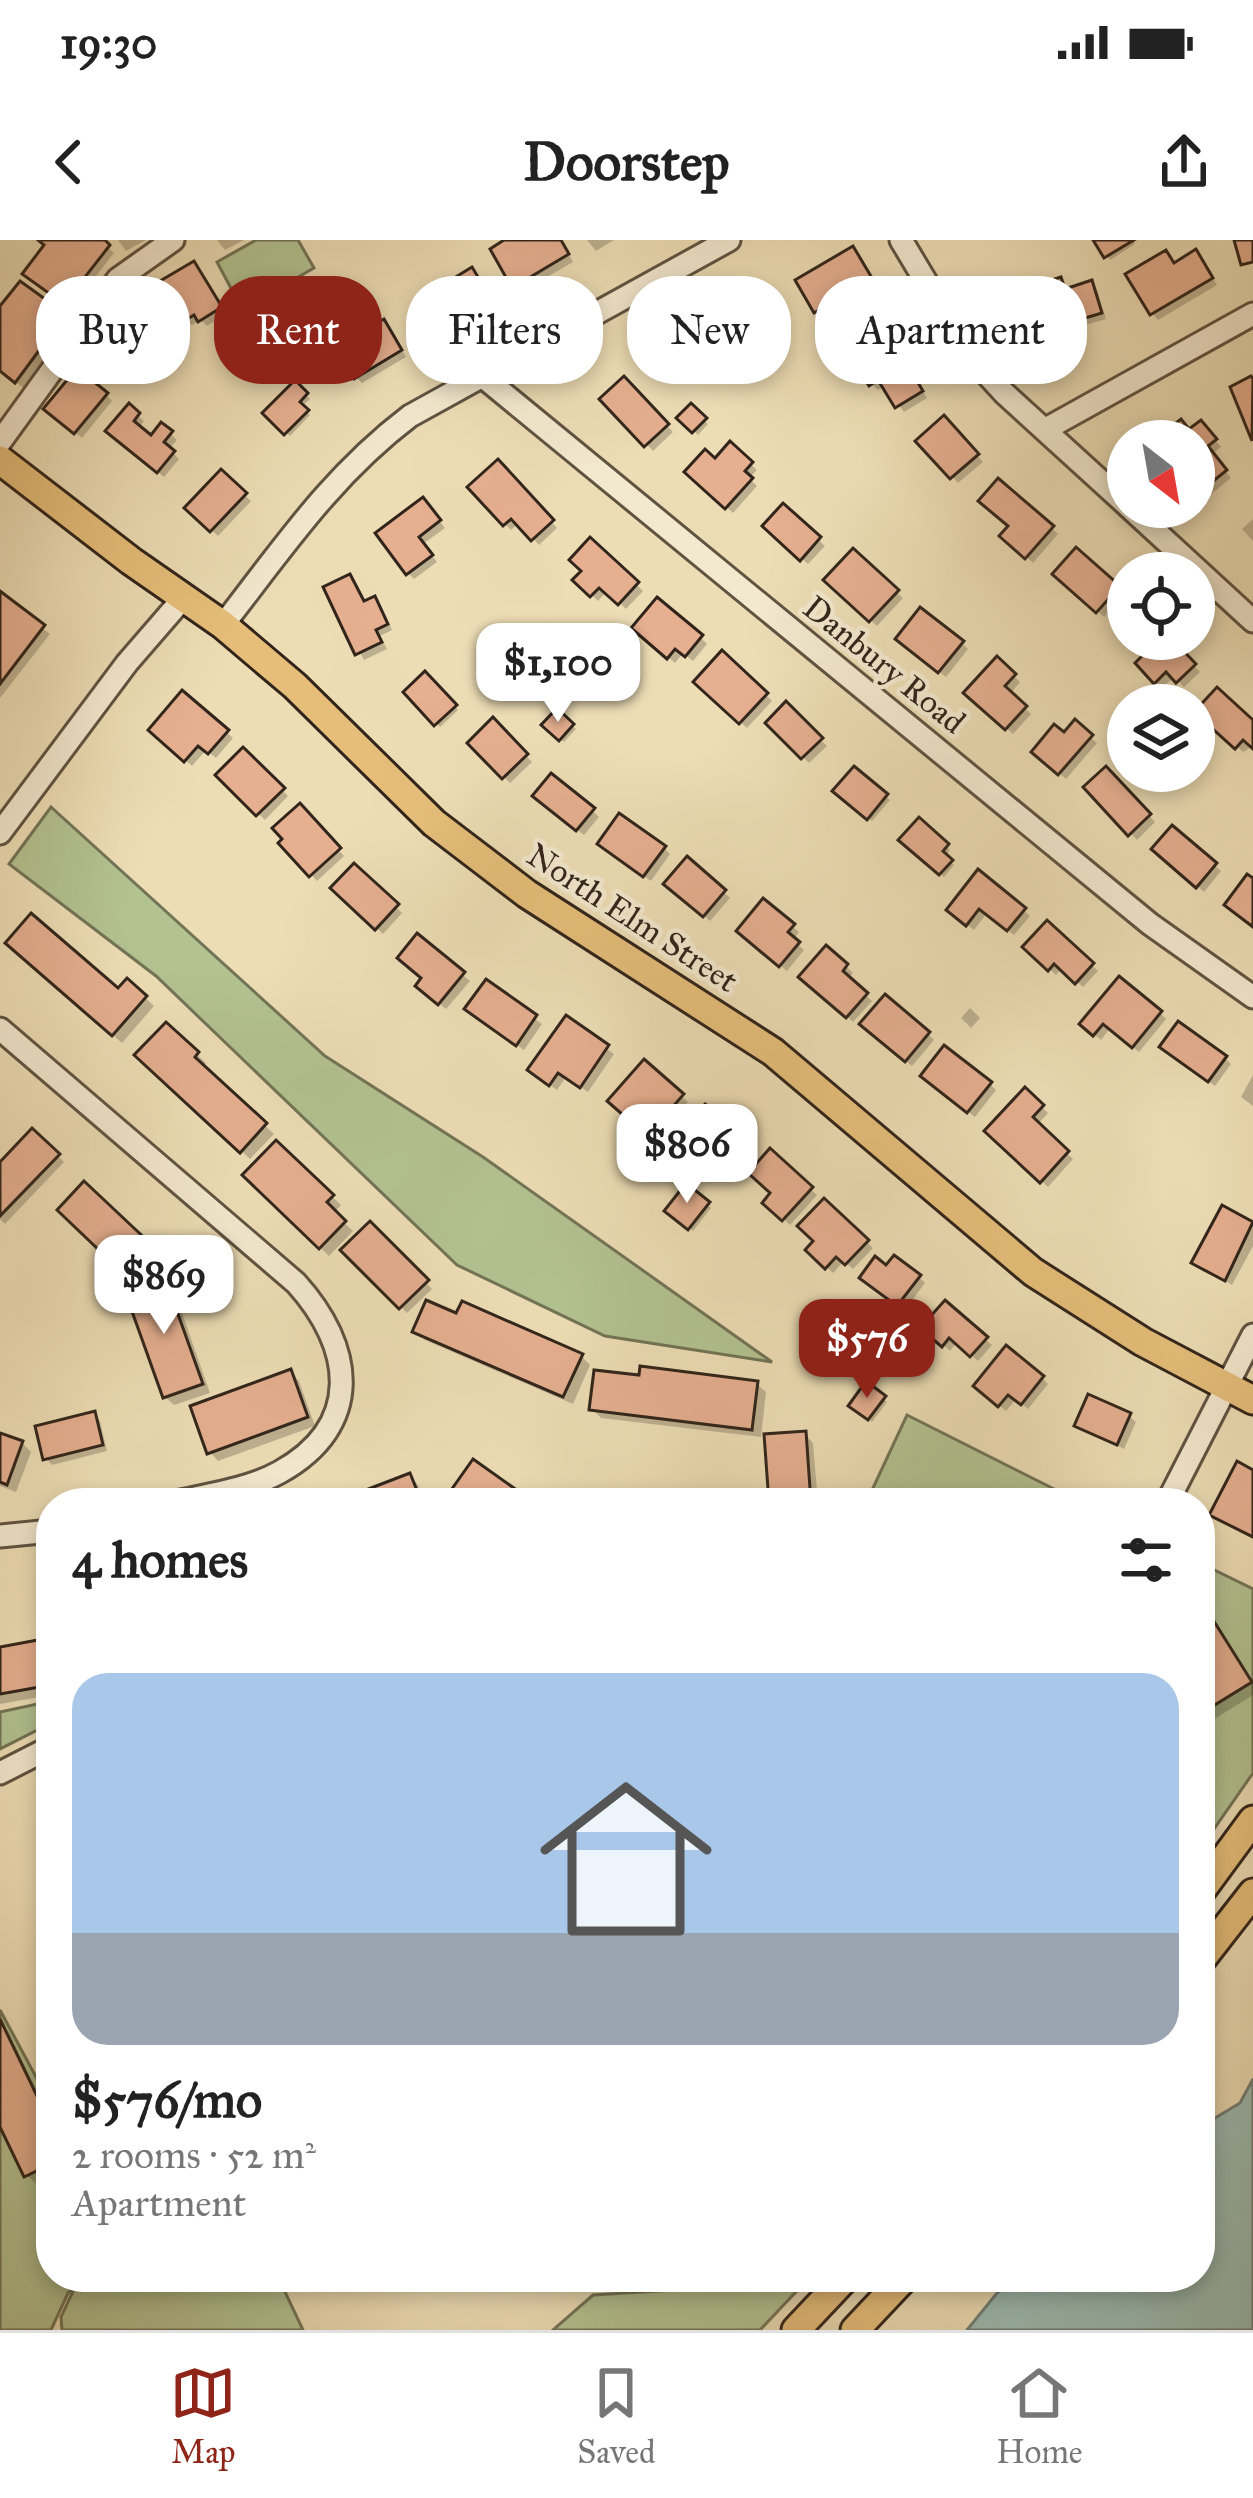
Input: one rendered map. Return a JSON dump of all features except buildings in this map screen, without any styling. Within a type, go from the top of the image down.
[{"type":"main road","name":"North Elm Street","points":[[0,460],[223,625],[296,686],[453,838],[526,893],[773,1052],[1033,1272],[1143,1342],[1241,1394]]},
{"type":"main road","points":[[1215,1872],[1253,1820]]},
{"type":"main road","points":[[1215,1942],[1253,1893]]},
{"type":"main road","points":[[796,2330],[832,2292]]},
{"type":"main road","points":[[855,2330],[891,2292]]},
{"type":"street","points":[[0,442],[118,279],[173,240]]},
{"type":"street","points":[[603,309],[729,240]]},
{"type":"street","points":[[901,240],[971,357],[1107,486]]},
{"type":"street","points":[[1046,429],[1253,314]]},
{"type":"street","points":[[223,625],[362,452],[410,416],[468,384]]},
{"type":"street","name":"Danbury Road","points":[[492,384],[1150,924],[1253,997]]},
{"type":"street","points":[[1153,528],[1253,621]]},
{"type":"street","points":[[0,833],[127,663],[185,596]]},
{"type":"street","points":[[0,1029],[296,1283],[336,1347],[344,1386],[328,1426],[307,1455],[276,1475],[228,1488]]},
{"type":"street","points":[[1177,1488],[1241,1394],[1253,1335]]},
{"type":"street","points":[[0,1536],[36,1532]]},
{"type":"street","points":[[0,1773],[36,1755]]},
{"type":"green space","points":[[256,240],[298,240],[314,268],[300,276],[224,276],[217,262]]},
{"type":"green space","points":[[51,807],[325,1056],[483,1157],[772,1362],[605,1336],[457,1265],[156,976],[9,864]]},
{"type":"green space","points":[[907,1415],[1052,1488],[873,1488]]},
{"type":"green space","points":[[1215,1570],[1253,1589],[1253,1773],[1215,1827]]},
{"type":"green space","points":[[36,1704],[36,1731],[0,1749],[0,1712]]},
{"type":"green space","points":[[0,2010],[36,2077],[36,2292],[69,2292],[51,2330],[0,2330]]},
{"type":"green space","points":[[73,2292],[285,2292],[303,2330],[62,2330],[61,2317]]},
{"type":"green space","points":[[796,2292],[760,2330],[553,2330],[593,2295]]},
{"type":"water","points":[[1253,2079],[1253,2330],[967,2330],[998,2292],[1215,2292],[1215,2118],[1240,2103]]}]
